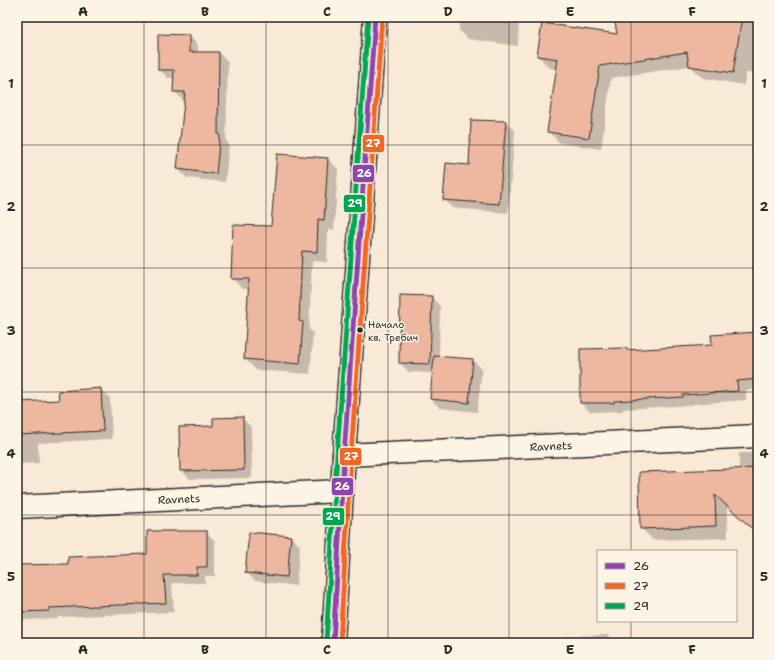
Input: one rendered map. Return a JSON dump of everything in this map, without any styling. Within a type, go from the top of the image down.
[{"type":"street","points":[[333,643],[341,491],[375,17]]},
{"type":"street","name":"Ravnets","points":[[344,455],[758,436]]},
{"type":"street","name":"Ravnets","points":[[17,507],[341,491]]},
{"type":"building","points":[[614,17],[742,17],[733,73],[689,66],[687,52],[600,66],[589,138],[547,132],[558,59],[537,56],[542,23],[617,34]]},
{"type":"building","points":[[158,34],[189,35],[189,52],[219,52],[218,134],[220,134],[216,174],[177,169],[185,92],[173,92],[174,70],[158,70]]},
{"type":"building","points":[[471,120],[506,121],[499,204],[443,200],[446,163],[469,165]]},
{"type":"building","points":[[277,154],[328,158],[324,220],[318,219],[317,252],[302,251],[299,321],[303,322],[300,364],[244,359],[249,279],[231,279],[233,225],[271,226]]},
{"type":"building","points":[[400,295],[432,296],[430,364],[399,363]]},
{"type":"building","points":[[758,332],[758,379],[737,381],[738,391],[683,395],[683,397],[614,401],[614,403],[580,403],[580,349],[627,348],[627,350],[712,345],[711,335]]},
{"type":"building","points":[[434,356],[473,359],[469,403],[430,399]]},
{"type":"building","points":[[101,388],[103,431],[17,435],[17,402],[59,400],[58,391]]},
{"type":"building","points":[[243,417],[244,470],[180,471],[179,427],[213,426],[213,418]]},
{"type":"building","points":[[758,468],[758,534],[715,495],[716,526],[640,529],[639,472]]},
{"type":"building","points":[[147,531],[207,531],[207,567],[197,567],[197,575],[164,575],[166,603],[49,608],[49,611],[17,612],[17,565],[68,564],[68,557],[147,554]]},
{"type":"building","points":[[249,532],[291,536],[287,577],[245,573]]},
{"type":"transit line","name":"29","points":[[326,643],[337,455],[368,17]]},
{"type":"transit line","name":"26","points":[[333,643],[344,455],[375,17]]},
{"type":"transit line","name":"27","points":[[340,643],[351,455],[382,17]]},
{"type":"place","name":"Начало кв. Требич","points":[[360,330]]}]
